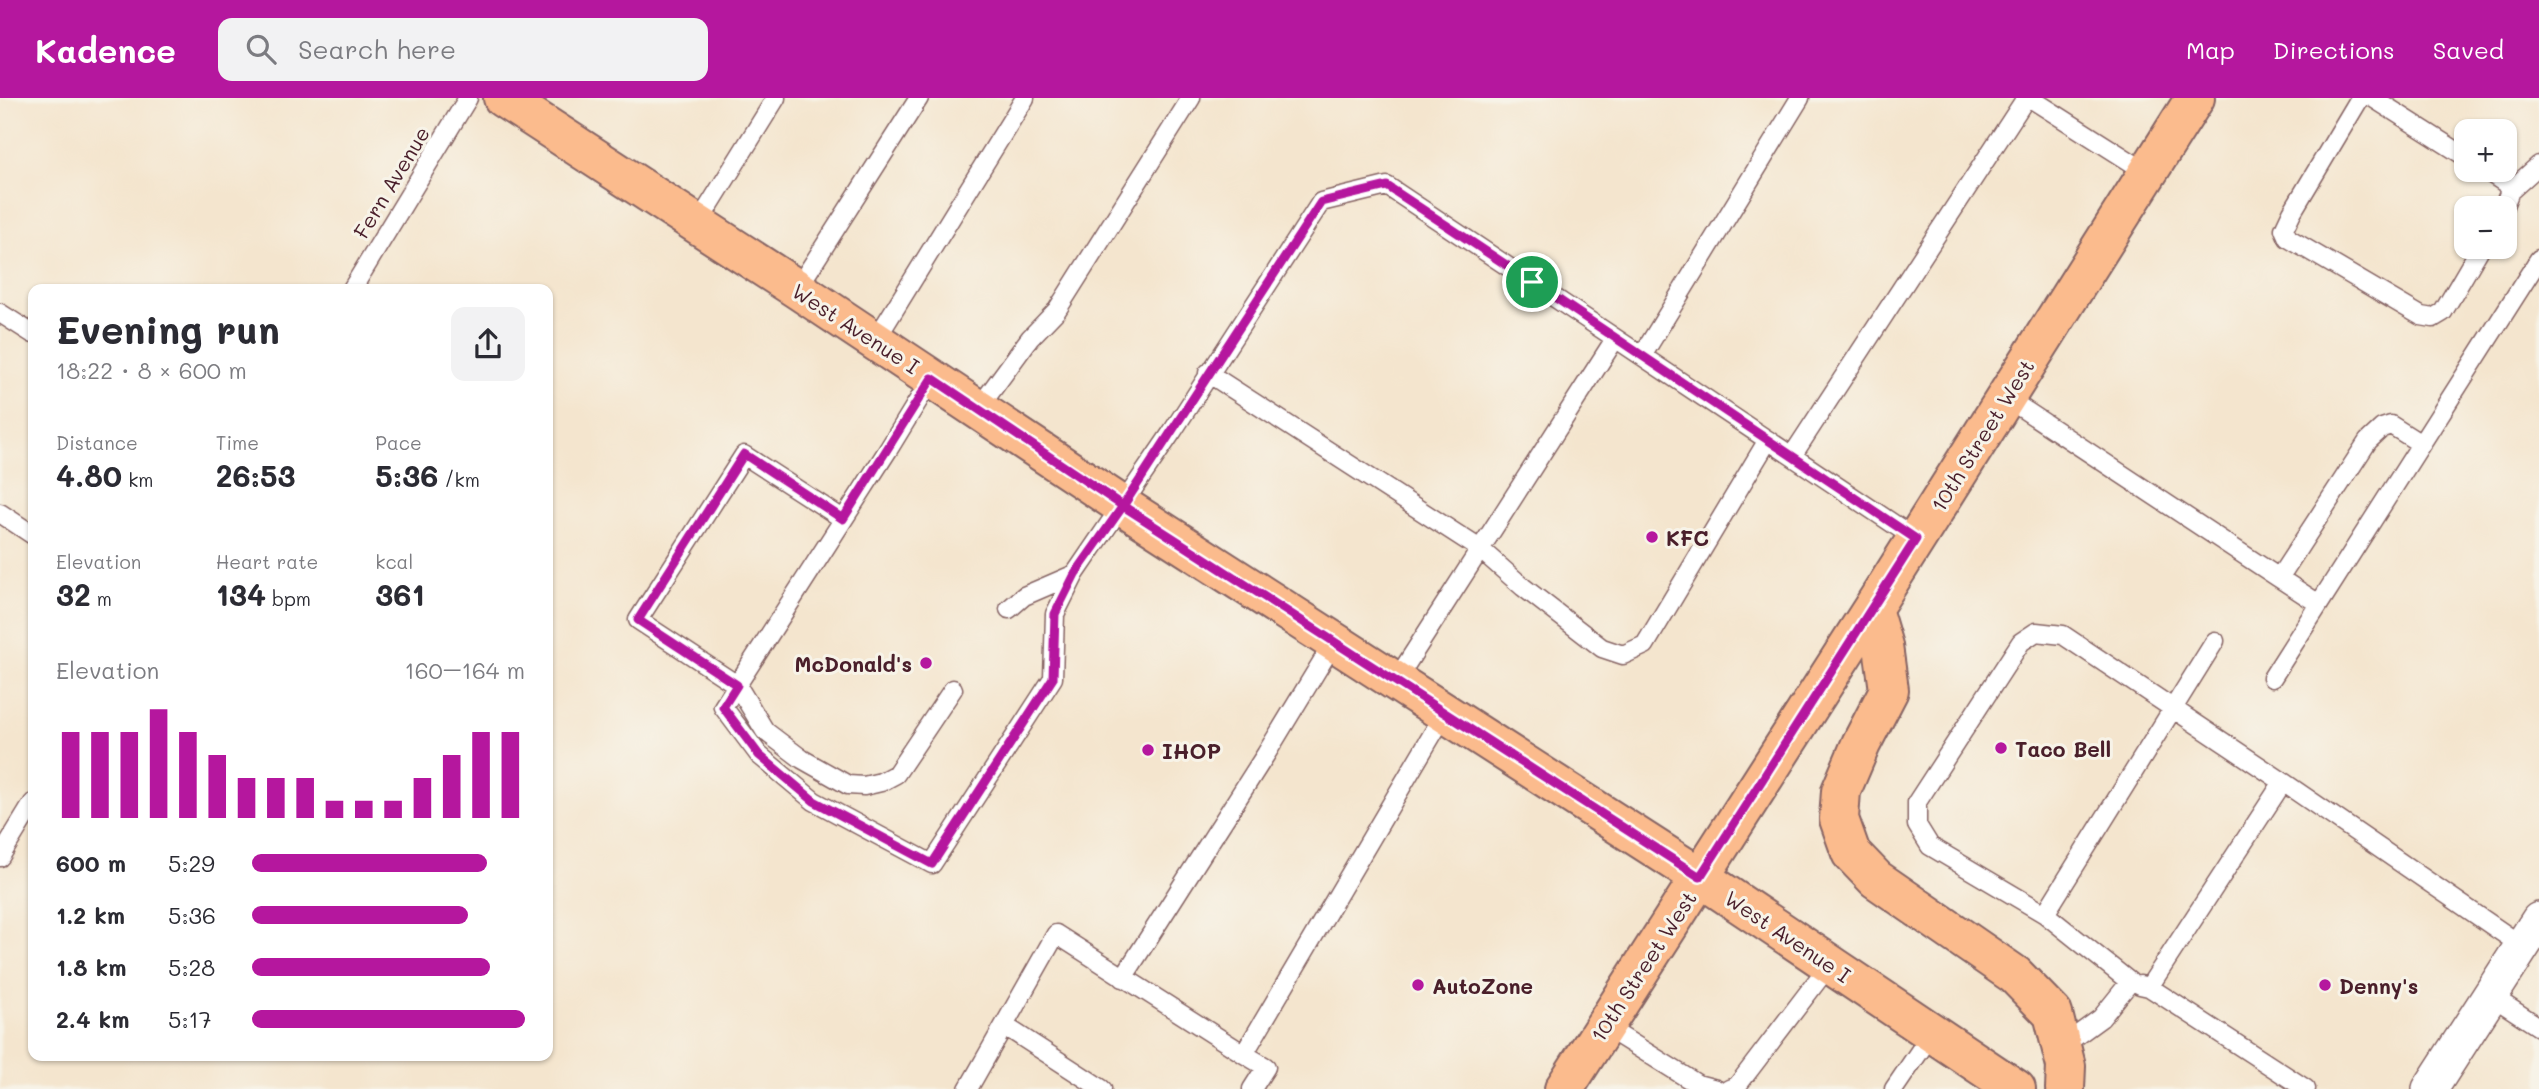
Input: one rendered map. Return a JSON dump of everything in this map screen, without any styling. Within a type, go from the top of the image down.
[{"type":"main road","name":"West Avenue I","points":[[503,98],[1123,506],[1700,877],[2016,1089]]},
{"type":"main road","name":"10th Street West","points":[[1564,1089],[2195,98]]},
{"type":"main road","points":[[1872,609],[1883,646],[1889,690],[1841,791],[1839,819],[1851,853],[1876,879],[2015,975],[2053,1014],[2066,1066],[2065,1089]]},
{"type":"street","points":[[2430,1089],[2530,933]]},
{"type":"lane","name":"Fern Avenue","points":[[355,284],[468,98]]},
{"type":"lane","points":[[697,225],[776,98]]},
{"type":"lane","points":[[797,289],[919,98]]},
{"type":"lane","points":[[874,341],[1025,98]]},
{"type":"lane","points":[[978,409],[1030,338],[1057,310],[1191,98]]},
{"type":"lane","points":[[1642,356],[1800,98]]},
{"type":"lane","points":[[1792,456],[2028,98],[2148,173]]},
{"type":"lane","points":[[2360,98],[2292,212],[2284,229],[2288,238],[2421,316],[2433,318],[2443,312],[2473,259]]},
{"type":"lane","points":[[2373,98],[2454,149]]},
{"type":"lane","points":[[2508,196],[2510,191],[2539,166]]},
{"type":"lane","points":[[2503,182],[2510,191]]},
{"type":"lane","points":[[932,378],[723,707],[759,755],[814,801],[932,864],[1053,678],[1055,614],[1075,574],[1123,506],[1321,202],[1387,186],[1916,539]]},
{"type":"lane","points":[[2272,678],[2539,259]]},
{"type":"lane","points":[[0,313],[28,331]]},
{"type":"lane","points":[[1395,682],[1615,339]]},
{"type":"lane","points":[[1208,373],[1479,549],[1602,648],[1623,655],[1644,645],[1768,440]]},
{"type":"lane","points":[[2005,397],[2319,604]]},
{"type":"lane","points":[[2279,578],[2368,440],[2390,425],[2421,444]]},
{"type":"lane","points":[[843,519],[744,454],[638,620],[737,685],[765,731],[782,745],[848,785],[864,786],[896,775],[953,689]]},
{"type":"lane","points":[[0,513],[28,532]]},
{"type":"lane","points":[[1009,608],[1024,596],[1075,574]]},
{"type":"lane","points":[[2306,1089],[2149,987],[2130,982],[2045,914],[1930,846],[1917,825],[1917,802],[2021,642],[2036,632],[2063,635],[2283,782],[2530,933]]},
{"type":"lane","points":[[2045,914],[2215,641]]},
{"type":"lane","points":[[1123,978],[1335,642]]},
{"type":"lane","points":[[1244,1054],[1445,713]]},
{"type":"lane","points":[[2149,987],[2283,782]]},
{"type":"lane","points":[[0,856],[28,811]]},
{"type":"lane","points":[[968,1089],[1056,934],[1265,1067],[1252,1089]]},
{"type":"lane","points":[[1736,1088],[1830,964]]},
{"type":"lane","points":[[2061,1047],[2101,1018],[2130,982]]},
{"type":"lane","points":[[2490,995],[2539,1027]]},
{"type":"lane","points":[[1005,1026],[1102,1089]]},
{"type":"lane","points":[[1604,1026],[1686,1079],[1716,1089]]},
{"type":"lane","points":[[1894,1089],[1932,1033]]},
{"type":"place","name":"KFC","points":[[1652,537]]},
{"type":"place","name":"McDonald's","points":[[926,663]]},
{"type":"place","name":"Taco Bell","points":[[2001,748]]},
{"type":"place","name":"IHOP","points":[[1148,750]]},
{"type":"place","name":"AutoZone","points":[[1418,985]]},
{"type":"place","name":"Denny's","points":[[2325,985]]},
{"type":"route","points":[[1532,282],[1387,186],[1321,202],[1123,506],[932,378],[843,519],[744,454],[638,620],[737,685],[723,707],[759,755],[814,801],[932,864],[1053,678],[1055,614],[1075,574],[1123,506],[1700,877],[1916,539],[1532,282]]}]
